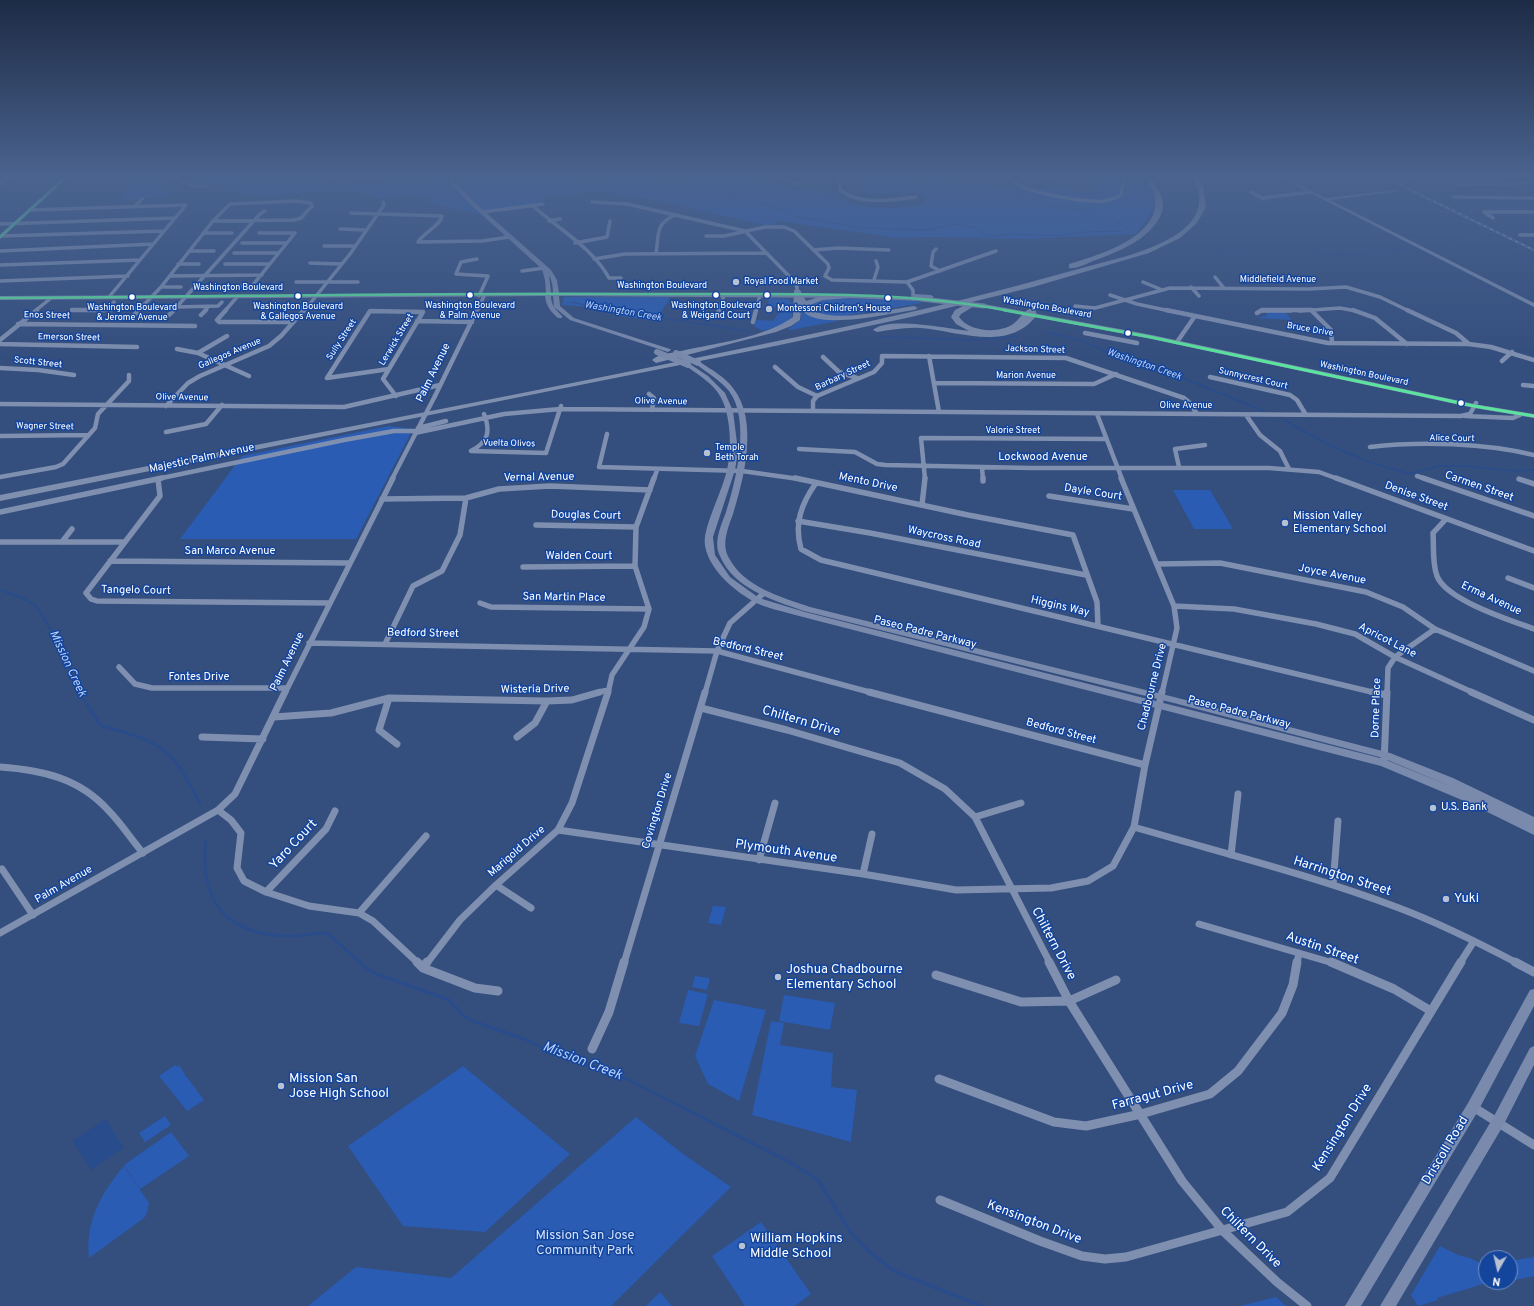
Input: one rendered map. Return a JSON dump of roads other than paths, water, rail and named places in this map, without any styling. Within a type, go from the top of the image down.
[{"type":"highway","points":[[0,490],[657,356],[915,308],[1075,265],[1107,254],[1136,239]]},
{"type":"highway","points":[[0,499],[775,344],[943,307],[1090,269],[1147,252],[1175,239]]},
{"type":"highway","points":[[1030,313],[1015,326],[994,332],[965,327],[958,322],[955,317],[958,312],[967,306],[1047,284],[1090,269]]},
{"type":"highway","points":[[798,294],[805,310],[819,317],[834,318],[915,308]]},
{"type":"highway","points":[[657,356],[752,337],[789,325],[797,318],[798,294]]},
{"type":"highway","points":[[805,310],[806,304],[816,299],[847,296]]},
{"type":"highway","points":[[775,344],[909,326],[986,334],[1003,334],[1020,328],[1030,313]]},
{"type":"main road","name":"Paseo Padre Parkway","points":[[512,239],[544,268],[550,271],[554,277],[557,307],[572,319],[668,350],[698,363],[717,376],[734,394],[741,409],[744,451],[742,471],[721,537],[724,556],[738,576],[764,593],[807,609],[1385,759],[1449,781],[1534,822]]},
{"type":"main road","points":[[1404,239],[1421,247]]},
{"type":"main road","points":[[1406,239],[1534,305]]},
{"type":"main road","points":[[1442,258],[1534,301]]},
{"type":"main road","name":"Paseo Padre Parkway","points":[[544,268],[548,281],[547,294],[550,308],[565,322],[657,356],[688,365],[711,382],[723,394],[729,409],[734,451],[731,470],[709,537],[711,555],[727,579],[756,600],[802,614],[1160,701]]},
{"type":"main road","name":"Washington Boulevard","points":[[556,294],[798,294],[931,297],[986,305],[1178,341],[1520,415],[1534,416]]},
{"type":"main road","name":"Washington Boulevard","points":[[2,299],[51,298],[111,300],[151,297],[798,294],[913,297],[986,305]]},
{"type":"main road","name":"Washington Boulevard","points":[[1030,313],[1178,341]]},
{"type":"main road","name":"Washington Boulevard","points":[[1475,405],[1534,412]]},
{"type":"main road","name":"Paseo Padre Parkway","points":[[1385,759],[1473,800],[1534,831]]},
{"type":"main road","name":"Driscoll Road","points":[[1353,1306],[1473,1107],[1534,994]]},
{"type":"main road","points":[[1388,1306],[1498,1122],[1534,1052]]},
{"type":"street","points":[[113,309],[108,308],[111,300],[157,239]]},
{"type":"street","points":[[134,315],[161,287],[198,239]]},
{"type":"street","points":[[169,315],[238,239]]},
{"type":"street","points":[[204,287],[252,286],[290,239]]},
{"type":"street","name":"Gallegos Avenue","points":[[168,404],[188,383],[226,364],[269,346],[281,336],[316,297],[350,254],[359,239]]},
{"type":"street","points":[[420,239],[418,242],[482,241],[496,239]]},
{"type":"street","points":[[570,239],[608,272],[609,278],[620,278]]},
{"type":"street","points":[[575,243],[594,239]]},
{"type":"street","points":[[656,254],[658,239]]},
{"type":"street","points":[[753,239],[795,283],[798,294]]},
{"type":"street","points":[[802,239],[828,264],[829,268],[825,276],[827,278],[907,282],[996,251]]},
{"type":"street","points":[[242,244],[286,243]]},
{"type":"street","points":[[0,251],[153,244]]},
{"type":"street","points":[[324,246],[354,246]]},
{"type":"street","points":[[814,250],[838,248],[889,250]]},
{"type":"street","points":[[936,249],[933,252],[931,266],[940,271]]},
{"type":"street","points":[[189,251],[214,251]]},
{"type":"street","points":[[234,253],[278,253]]},
{"type":"street","points":[[594,259],[620,254],[768,253]]},
{"type":"street","name":"Palm Avenue","points":[[0,933],[218,810],[235,794],[329,603],[472,322],[488,276],[456,274],[461,262],[477,259]]},
{"type":"street","points":[[0,265],[140,260]]},
{"type":"street","points":[[874,280],[878,267],[876,261]]},
{"type":"street","points":[[178,264],[199,264]]},
{"type":"street","points":[[225,264],[269,264]]},
{"type":"street","points":[[310,264],[342,264]]},
{"type":"street","points":[[522,271],[544,268]]},
{"type":"street","points":[[170,276],[262,275]]},
{"type":"street","points":[[0,281],[128,276]]},
{"type":"street","points":[[1215,278],[1223,287]]},
{"type":"street","points":[[296,282],[358,282]]},
{"type":"street","points":[[907,282],[913,290],[913,297]]},
{"type":"street","points":[[1143,282],[1160,289]]},
{"type":"street","name":"Middlefield Avenue","points":[[1075,306],[1095,308],[1160,289],[1223,287],[1246,289],[1308,289],[1335,286],[1356,289],[1380,297],[1456,333],[1469,344]]},
{"type":"street","points":[[161,287],[181,287]]},
{"type":"street","points":[[1191,287],[1199,296]]},
{"type":"street","points":[[718,313],[724,295]]},
{"type":"street","points":[[753,322],[760,295]]},
{"type":"street","name":"Bruce Drive","points":[[1110,295],[1121,300],[1332,343],[1469,344],[1512,352],[1534,360]]},
{"type":"street","points":[[237,297],[217,320],[219,322],[293,322]]},
{"type":"street","points":[[0,340],[51,298]]},
{"type":"street","points":[[177,307],[218,306],[222,302]]},
{"type":"street","points":[[266,302],[261,307],[306,308]]},
{"type":"street","points":[[1256,313],[1262,310],[1311,310],[1322,307],[1337,306],[1358,310],[1398,334],[1407,344]]},
{"type":"street","points":[[201,315],[208,307]]},
{"type":"street","points":[[72,310],[141,308]]},
{"type":"street","points":[[107,315],[113,309]]},
{"type":"street","points":[[1311,310],[1331,330],[1332,343]]},
{"type":"street","name":"Sully Street","points":[[389,369],[372,370],[342,377],[327,378],[370,311],[423,312]]},
{"type":"street","name":"Lerwick Street","points":[[396,396],[383,379],[423,312]]},
{"type":"street","points":[[1178,341],[1195,316]]},
{"type":"street","points":[[417,322],[472,322]]},
{"type":"street","name":"Enos Street","points":[[18,324],[195,326]]},
{"type":"street","points":[[1111,338],[1116,330]]},
{"type":"street","points":[[1085,333],[1137,343]]},
{"type":"street","points":[[198,353],[227,336]]},
{"type":"street","name":"Emerson Street","points":[[0,344],[137,347]]},
{"type":"street","points":[[177,349],[198,353],[226,364],[249,376]]},
{"type":"street","points":[[1502,361],[1512,352]]},
{"type":"street","name":"Jackson Street","points":[[882,356],[1066,358],[1184,398],[1190,403],[1197,414]]},
{"type":"street","name":"Barbary Street","points":[[813,409],[813,401],[817,396],[874,372],[882,363],[882,356]]},
{"type":"street","points":[[929,356],[940,412]]},
{"type":"street","points":[[823,357],[839,372],[857,378]]},
{"type":"street","points":[[775,367],[798,387],[817,396]]},
{"type":"street","name":"Scott Street","points":[[0,368],[38,370],[74,375]]},
{"type":"street","name":"Marion Avenue","points":[[934,383],[1094,384],[1116,374]]},
{"type":"street","points":[[0,477],[56,467],[63,464],[95,428],[98,414],[129,381],[129,375]]},
{"type":"street","name":"Sunnycrest Court","points":[[1210,377],[1290,395],[1297,400],[1306,415]]},
{"type":"street","name":"Olive Avenue","points":[[0,404],[168,404],[344,408],[440,385]]},
{"type":"street","points":[[1523,385],[1534,386]]},
{"type":"street","points":[[649,394],[654,398],[652,408]]},
{"type":"street","name":"Olive Avenue","points":[[0,401],[106,404]]},
{"type":"street","points":[[166,432],[206,424],[223,405]]},
{"type":"street","points":[[1461,416],[1470,414],[1475,405]]},
{"type":"street","name":"Olive Avenue","points":[[416,431],[484,414],[560,407],[813,409],[910,412],[1097,414],[1461,416],[1512,418],[1520,415]]},
{"type":"street","name":"Vuelta Olivos","points":[[484,414],[488,426],[488,433],[483,445],[471,451],[546,453],[560,407]]},
{"type":"street","name":"Chadbourne Drive","points":[[1011,889],[1051,888],[1088,881],[1113,866],[1134,827],[1145,765],[1174,645],[1177,628],[1174,606],[1158,564],[1105,439],[1097,414]]},
{"type":"street","points":[[1246,415],[1260,435],[1280,451],[1289,469]]},
{"type":"street","name":"Majestic Palm Avenue","points":[[0,512],[344,440],[394,431],[416,431]]},
{"type":"street","name":"Mento Drive","points":[[608,434],[599,467],[657,470],[731,470],[780,475],[1073,535],[1086,575]]},
{"type":"street","name":"Wagner Street","points":[[1,435],[88,435]]},
{"type":"street","name":"Valorie Street","points":[[922,466],[921,438],[1105,439]]},
{"type":"street","points":[[1179,467],[1175,449],[1187,446],[1205,445]]},
{"type":"street","name":"Alice Court","points":[[1370,447],[1487,447],[1506,449],[1534,455]]},
{"type":"street","name":"Lockwood Avenue","points":[[800,449],[855,452],[877,464],[922,466],[982,468],[1179,467],[1289,469]]},
{"type":"street","points":[[922,466],[925,476],[922,505]]},
{"type":"street","points":[[982,468],[983,481]]},
{"type":"street","name":"Denise Street","points":[[1289,469],[1318,472],[1534,551]]},
{"type":"street","points":[[609,689],[612,675],[644,627],[649,608],[635,566],[636,527],[657,470]]},
{"type":"street","name":"Carmen Street","points":[[1417,476],[1534,516]]},
{"type":"street","name":"Tangelo Court","points":[[158,479],[160,496],[86,593],[91,599],[329,603]]},
{"type":"street","points":[[1520,479],[1534,484]]},
{"type":"street","name":"Higgins Way","points":[[816,483],[805,499],[798,521],[797,538],[801,550],[821,560],[1386,695]]},
{"type":"street","name":"Vernal Avenue","points":[[382,499],[466,498],[499,489],[550,486],[650,490]]},
{"type":"street","name":"Dayle Court","points":[[1050,496],[1134,509]]},
{"type":"street","points":[[385,644],[413,586],[442,570],[460,535],[466,498]]},
{"type":"street","name":"Erma Avenue","points":[[1446,519],[1433,534],[1437,577],[1446,588],[1462,599],[1534,629]]},
{"type":"street","name":"Waycross Road","points":[[798,521],[856,529],[1024,566],[1086,575]]},
{"type":"street","name":"Douglas Court","points":[[536,525],[636,527]]},
{"type":"street","points":[[62,542],[72,529]]},
{"type":"street","points":[[0,542],[125,542]]},
{"type":"street","name":"San Marco Avenue","points":[[110,561],[350,563]]},
{"type":"street","name":"Joyce Avenue","points":[[1158,564],[1220,563],[1366,592],[1403,607],[1435,629],[1534,671]]},
{"type":"street","name":"Walden Court","points":[[523,567],[635,566]]},
{"type":"street","points":[[1086,575],[1097,602],[1098,626]]},
{"type":"street","points":[[1508,578],[1534,588]]},
{"type":"street","name":"Covington Drive","points":[[592,1049],[609,1012],[717,651],[730,623],[764,593]]},
{"type":"street","name":"San Martin Place","points":[[480,603],[491,607],[649,608]]},
{"type":"street","name":"Apricot Lane","points":[[1174,606],[1234,609],[1316,624],[1355,634],[1394,657],[1534,720]]},
{"type":"street","points":[[1394,657],[1435,629]]},
{"type":"street","name":"Bedford Street","points":[[309,643],[631,648],[717,651],[1145,765]]},
{"type":"street","name":"Dorne Place","points":[[1385,759],[1388,668],[1394,657]]},
{"type":"street","name":"Fontes Drive","points":[[119,667],[135,684],[152,688],[287,688]]},
{"type":"street","name":"Wisteria Drive","points":[[274,717],[331,713],[389,698],[548,701],[572,700],[609,689]]},
{"type":"street","name":"Marigold Drive","points":[[423,968],[460,920],[496,885],[558,830],[572,803],[609,689]]},
{"type":"street","points":[[389,698],[379,730],[397,744]]},
{"type":"street","points":[[517,737],[535,723],[548,701]]},
{"type":"street","name":"Chiltern Drive","points":[[701,708],[787,730],[900,763],[945,789],[975,817],[1069,1001],[1182,1181],[1223,1231],[1277,1282],[1307,1306]]},
{"type":"street","points":[[202,737],[262,739]]},
{"type":"street","points":[[0,767],[31,768],[70,780],[98,799],[143,853]]},
{"type":"street","points":[[1231,856],[1238,794]]},
{"type":"street","points":[[759,860],[775,803]]},
{"type":"street","points":[[975,817],[1021,803]]},
{"type":"street","points":[[218,810],[231,820],[241,833],[237,868],[244,881],[266,892],[309,906],[359,913],[373,921],[423,968],[475,988],[498,991]]},
{"type":"street","name":"Yaro Court","points":[[266,892],[326,829],[335,811]]},
{"type":"street","points":[[1333,885],[1338,821]]},
{"type":"street","name":"Harrington Street","points":[[1134,827],[1333,885],[1400,908],[1474,941],[1534,972]]},
{"type":"street","name":"Plymouth Avenue","points":[[558,830],[658,846],[862,874],[956,890],[1011,889]]},
{"type":"street","points":[[862,874],[872,834]]},
{"type":"street","points":[[359,913],[426,836]]},
{"type":"street","points":[[2,869],[33,915]]},
{"type":"street","points":[[496,885],[531,908]]},
{"type":"street","name":"Austin Street","points":[[1199,924],[1299,953],[1350,970],[1393,989],[1430,1011]]},
{"type":"street","name":"Kensington Drive","points":[[940,1200],[1040,1242],[1082,1256],[1105,1259],[1126,1257],[1223,1231],[1286,1212],[1330,1178],[1430,1011],[1474,941]]},
{"type":"street","name":"Farragut Drive","points":[[940,1079],[1054,1122],[1086,1126],[1141,1114],[1210,1094],[1238,1071],[1282,1013],[1294,985],[1299,953]]},
{"type":"street","points":[[936,975],[1021,1002],[1069,1001],[1116,980]]},
{"type":"street","points":[[1473,1107],[1534,1145]]},
{"type":"waterway","points":[[1429,245],[1453,242],[1458,239]]},
{"type":"waterway","name":"Washington Creek","points":[[1489,239],[1534,263]]},
{"type":"waterway","points":[[1212,251],[1239,252],[1279,244],[1297,245],[1332,256],[1415,248]]},
{"type":"waterway","name":"Washington Creek","points":[[571,302],[610,310]]},
{"type":"waterway","name":"Washington Creek","points":[[610,310],[748,331]]},
{"type":"waterway","name":"Washington Creek","points":[[610,310],[614,311]]},
{"type":"waterway","name":"Washington Creek","points":[[1046,332],[1083,341],[1117,357],[1163,370],[1264,411]]},
{"type":"waterway","name":"Washington Creek","points":[[883,337],[976,340],[1018,336]]},
{"type":"waterway","name":"Washington Creek","points":[[1284,420],[1325,443],[1372,463],[1410,474],[1439,466],[1466,466],[1514,471],[1534,470]]},
{"type":"waterway","name":"Mission Creek","points":[[0,590],[23,598],[36,606],[59,643],[79,693]]},
{"type":"waterway","name":"Mission Creek","points":[[79,692],[99,723],[103,726],[149,741],[165,751],[180,768],[200,803]]},
{"type":"waterway","name":"Mission Creek","points":[[206,841],[205,862],[207,880],[212,896],[220,909],[231,920],[246,928],[263,933],[284,936],[327,933],[361,963]]},
{"type":"waterway","name":"Mission Creek","points":[[361,963],[367,969],[377,974],[449,1000],[464,1016],[475,1022],[527,1040],[563,1057],[627,1079],[793,1164],[818,1180],[851,1233],[866,1249],[894,1271],[981,1306]]},
{"type":"railway","points":[[1511,239],[1534,250]]},
{"type":"place","name":"Royal Food Market","points":[[736,282]]},
{"type":"place","name":"Washington Boulevard & Palm Avenue","points":[[470,295]]},
{"type":"place","name":"Washington Boulevard & Weigand Court","points":[[716,295]]},
{"type":"place","name":"Washington Boulevard & Gallegos Avenue","points":[[298,296]]},
{"type":"place","name":"Washington Boulevard & Jerome Avenue","points":[[132,297]]},
{"type":"place","name":"Montessori Children's House","points":[[769,309]]},
{"type":"place","name":"Temple Beth Torah","points":[[707,453]]},
{"type":"place","name":"Mission Valley Elementary School","points":[[1285,523]]},
{"type":"place","name":"U.S. Bank","points":[[1433,808]]},
{"type":"place","name":"Yuki","points":[[1446,899]]},
{"type":"place","name":"Joshua Chadbourne Elementary School","points":[[778,977]]},
{"type":"place","name":"Mission San Jose High School","points":[[281,1086]]},
{"type":"place","name":"William Hopkins Middle School","points":[[742,1246]]},
{"type":"park label","name":"Mission San Jose Community Park","points":[[585,1244]]}]
